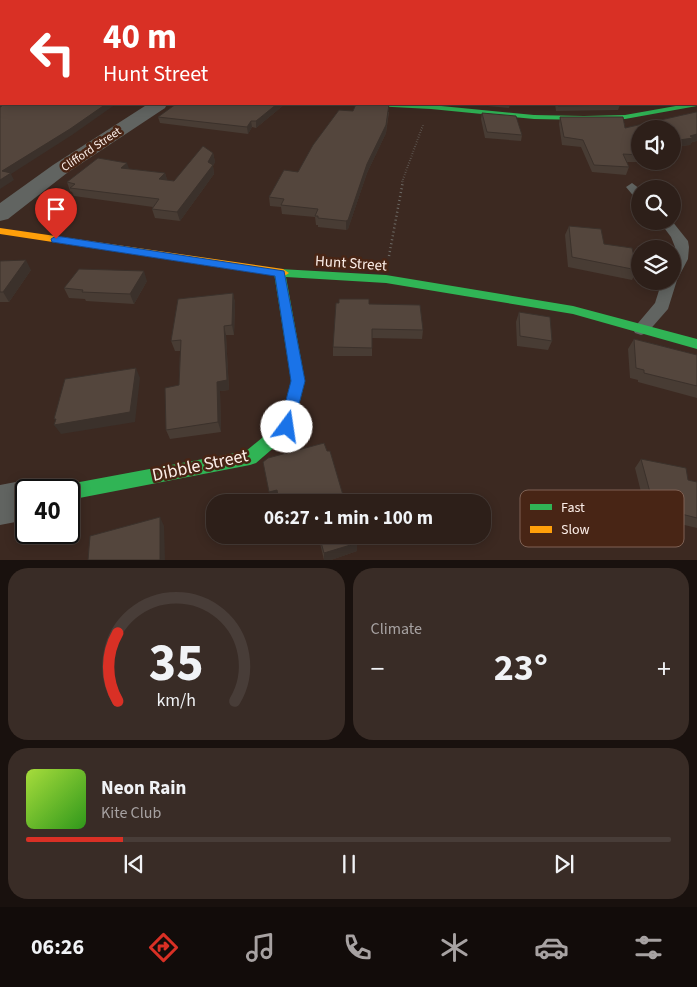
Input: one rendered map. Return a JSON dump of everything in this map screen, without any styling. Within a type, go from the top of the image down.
[{"type":"street","name":"Clifford Street","points":[[0,214],[60,169],[157,105]]},
{"type":"street","points":[[432,105],[534,117],[584,118],[625,117],[691,105]]},
{"type":"street","name":"Hunt Street","points":[[0,231],[280,273],[386,280],[573,310],[697,344]]},
{"type":"street","name":"Dibble Street","points":[[80,490],[250,458],[287,427],[298,381],[280,273]]},
{"type":"street","points":[[0,505],[15,502]]},
{"type":"lane","points":[[673,230],[684,246],[681,259]]},
{"type":"lane","points":[[642,329],[662,305],[667,290]]},
{"type":"path","points":[[386,280],[396,203],[409,153],[432,105]]},
{"type":"building","points":[[3,105],[105,105],[2,171],[11,173],[0,180],[0,107]]},
{"type":"building","points":[[175,105],[276,105],[256,121],[251,121],[247,127],[158,117]]},
{"type":"building","points":[[356,105],[389,105],[386,125],[367,164],[348,220],[318,218],[318,216],[315,216],[318,209],[281,205],[284,199],[269,197],[284,170],[298,172],[313,145],[339,110],[353,111]]},
{"type":"building","points":[[558,105],[620,105],[558,106]]},
{"type":"building","points":[[697,112],[697,134],[690,136],[693,138],[681,140],[681,120],[661,120]]},
{"type":"building","points":[[482,113],[516,116],[522,135],[487,132]]},
{"type":"building","points":[[560,117],[623,117],[625,128],[631,127],[631,154],[623,154],[629,167],[594,165],[583,140],[564,137]]},
{"type":"building","points":[[203,146],[213,153],[208,162],[213,165],[177,212],[152,209],[159,199],[70,188],[75,184],[67,182],[98,158],[127,163],[121,168],[165,173],[159,179],[174,181]]},
{"type":"building","points":[[569,226],[601,229],[604,244],[631,248],[631,269],[572,257]]},
{"type":"building","points":[[26,260],[3,292],[0,292],[0,261]]},
{"type":"building","points":[[79,269],[144,271],[130,294],[82,292],[83,290],[64,288]]},
{"type":"building","points":[[233,293],[232,325],[224,326],[227,380],[217,382],[218,422],[166,430],[165,388],[179,385],[181,340],[171,341],[178,299]]},
{"type":"building","points":[[339,299],[369,299],[369,304],[420,305],[423,330],[372,329],[372,348],[333,347],[336,303],[339,303]]},
{"type":"building","points":[[519,312],[550,317],[552,341],[520,336]]},
{"type":"building","points":[[634,339],[697,355],[697,386],[644,373],[644,370],[636,368]]},
{"type":"building","points":[[136,368],[130,412],[54,425],[65,379]]},
{"type":"building","points":[[324,443],[327,451],[330,451],[343,494],[278,494],[277,490],[269,492],[263,462],[268,458]]},
{"type":"building","points":[[641,459],[686,468],[688,480],[697,482],[697,518],[684,515],[684,490],[649,490]]},
{"type":"building","points":[[160,517],[160,560],[88,560],[90,536]]},
{"type":"building","points":[[322,544],[354,544],[324,553]]},
{"type":"traffic: fast","points":[[392,105],[534,117],[584,118],[625,117],[691,105]]},
{"type":"traffic: fast","points":[[80,490],[250,458],[287,427],[298,381],[280,273]]},
{"type":"traffic: fast","points":[[283,273],[386,279],[573,310],[697,344]]},
{"type":"traffic: slow","points":[[0,231],[283,273]]},
{"type":"route","points":[[56,239],[280,273],[298,381],[287,427]]}]
